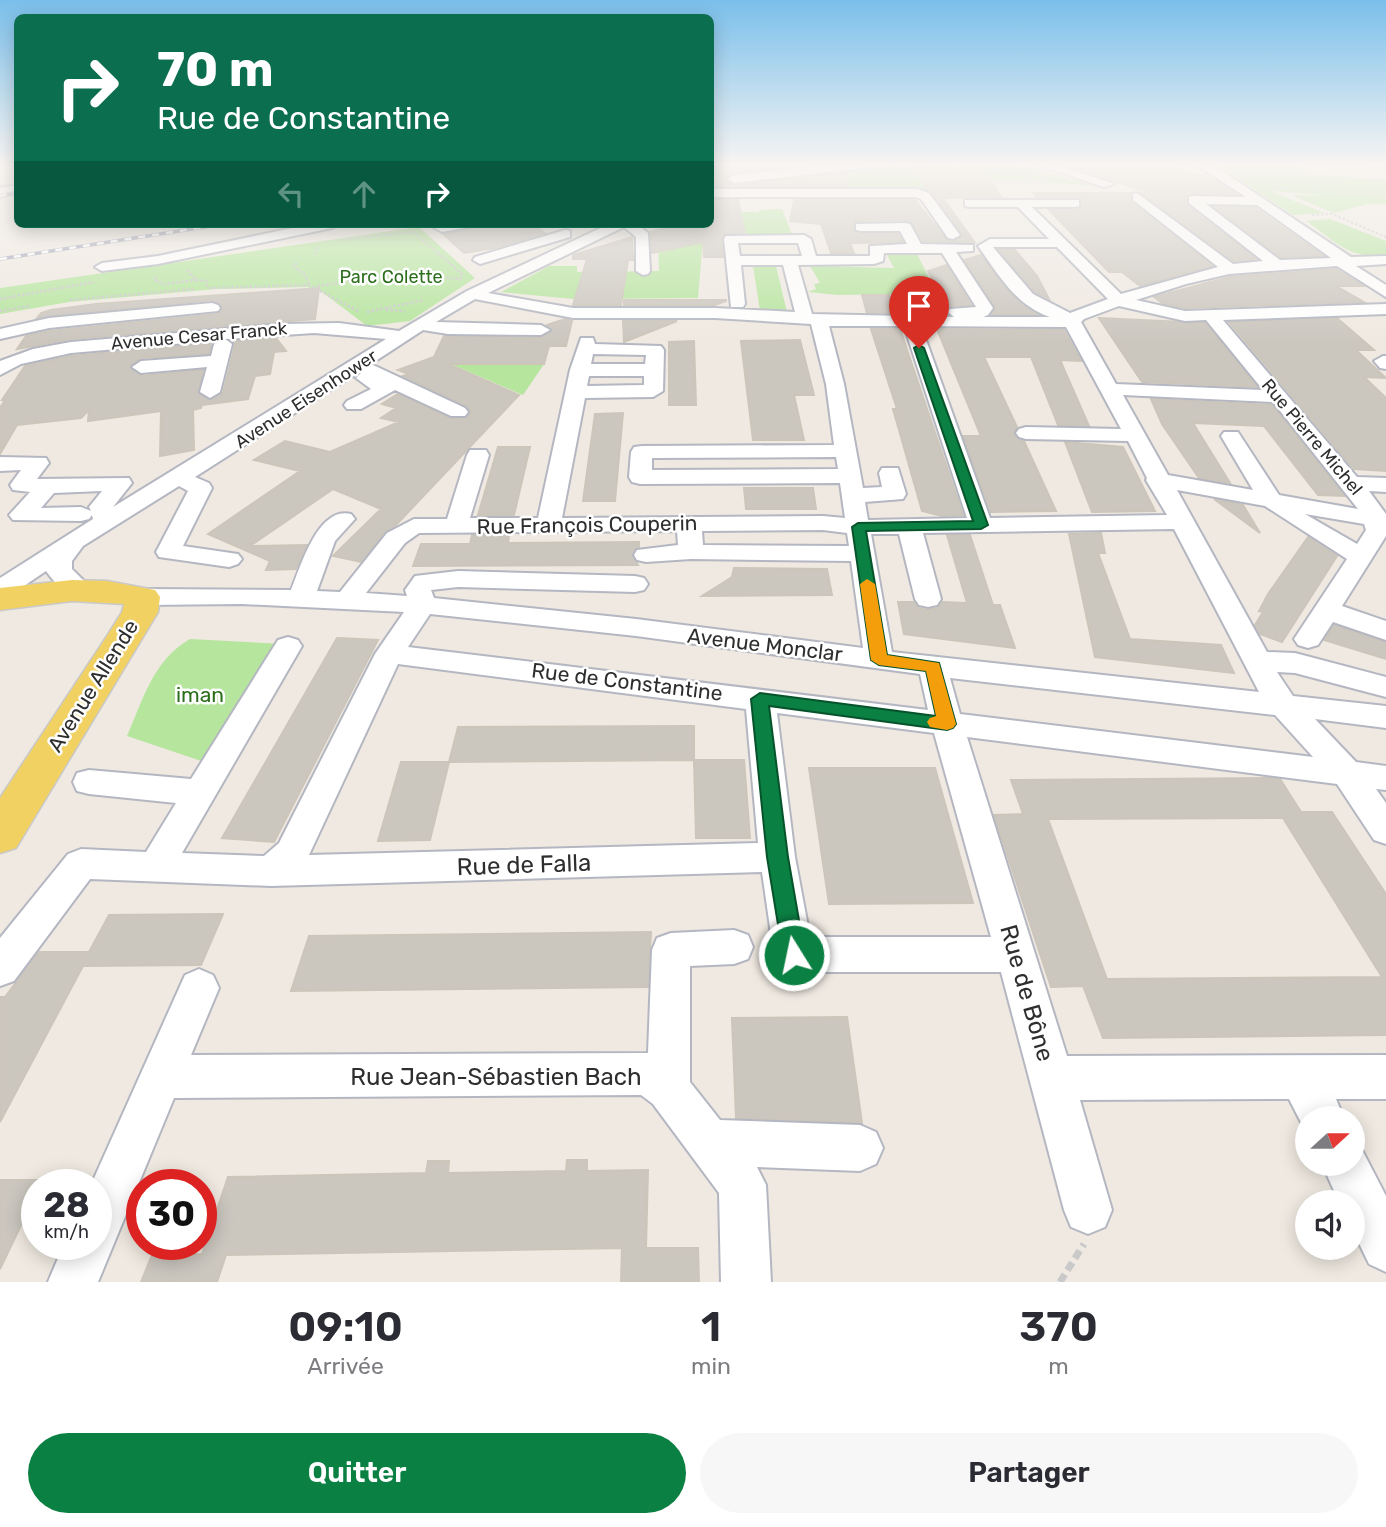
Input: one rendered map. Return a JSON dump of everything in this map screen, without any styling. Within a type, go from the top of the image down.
[{"type":"main road","name":"Avenue Monclar","points":[[0,599],[37,592],[79,589],[110,590],[143,597]]},
{"type":"main road","name":"Avenue Monclar","points":[[0,606],[78,609],[143,597]]},
{"type":"main road","name":"Avenue Allende","points":[[0,787],[96,641],[118,612],[143,597]]},
{"type":"main road","name":"Avenue Allende","points":[[0,835],[129,631],[140,612],[143,597]]},
{"type":"street","points":[[846,321],[846,317],[856,313],[982,312],[985,308],[939,223]]},
{"type":"street","points":[[1040,223],[1119,301],[1170,314],[1386,309]]},
{"type":"street","points":[[1173,223],[1224,270],[1233,286]]},
{"type":"street","points":[[1223,223],[1279,266]]},
{"type":"street","points":[[1289,223],[1386,292]]},
{"type":"street","points":[[861,227],[905,227],[921,242]]},
{"type":"street","points":[[102,267],[158,260],[313,228]]},
{"type":"street","name":"Avenue Eisenhower","points":[[0,590],[74,541],[180,478],[472,294],[566,230],[584,228]]},
{"type":"street","points":[[634,228],[643,236],[643,271]]},
{"type":"street","points":[[480,260],[566,230]]},
{"type":"street","points":[[737,304],[731,239],[804,239],[810,261]]},
{"type":"street","points":[[733,260],[874,260],[878,258],[875,249],[921,242],[949,242],[968,248]]},
{"type":"street","points":[[1060,243],[990,243],[985,246],[1027,300],[1072,320],[1157,480],[1184,522],[1283,704],[1347,773],[1386,830]]},
{"type":"street","points":[[472,294],[551,311],[552,316],[560,322],[578,327],[674,322],[688,320],[701,313],[846,321],[1072,320],[1119,301],[1224,270],[1386,260]]},
{"type":"street","points":[[789,261],[835,384],[879,660]]},
{"type":"street","points":[[2,336],[28,318],[212,308]]},
{"type":"street","points":[[170,337],[180,311]]},
{"type":"street","name":"Rue Pierre Michel","points":[[1210,315],[1380,520],[1378,530],[1308,639]]},
{"type":"street","points":[[911,322],[981,525]]},
{"type":"street","points":[[422,325],[449,329],[541,330]]},
{"type":"street","name":"Avenue Cesar Franck","points":[[3,363],[84,346],[303,327],[340,336],[402,337]]},
{"type":"street","points":[[210,392],[228,334]]},
{"type":"street","points":[[548,527],[577,392],[579,370],[587,346],[654,350],[653,391],[577,392]]},
{"type":"street","points":[[141,367],[219,360]]},
{"type":"street","points":[[354,368],[452,416],[386,390],[354,368]]},
{"type":"street","points":[[579,370],[654,370]]},
{"type":"street","points":[[1109,389],[1280,397]]},
{"type":"street","points":[[355,405],[386,390]]},
{"type":"street","points":[[696,426],[696,451]]},
{"type":"street","points":[[1026,433],[1133,435]]},
{"type":"street","points":[[1231,436],[1270,499],[1361,557]]},
{"type":"street","points":[[844,451],[642,452],[640,477],[850,486],[895,495],[890,473]]},
{"type":"street","points":[[456,527],[478,455]]},
{"type":"street","points":[[0,464],[38,463],[21,485],[48,487],[121,483],[101,507],[106,522]]},
{"type":"street","points":[[180,478],[201,488],[168,552],[229,559]]},
{"type":"street","points":[[1157,480],[1380,520]]},
{"type":"street","points":[[1350,483],[1386,485]]},
{"type":"street","points":[[10,515],[48,487]]},
{"type":"street","points":[[10,515],[81,514]]},
{"type":"street","points":[[301,597],[324,539],[343,519]]},
{"type":"street","name":"Rue François Couperin","points":[[348,599],[396,538],[414,526],[823,523],[858,527],[1184,522]]},
{"type":"street","points":[[689,523],[691,552]]},
{"type":"street","points":[[909,526],[928,599]]},
{"type":"street","points":[[74,541],[59,560],[59,571],[79,589]]},
{"type":"street","points":[[646,555],[691,552],[863,554]]},
{"type":"street","points":[[259,870],[292,853],[389,654],[423,604],[418,590],[424,581],[458,579],[635,584]]},
{"type":"street","name":"Avenue Monclar","points":[[143,597],[301,597],[423,604],[933,667],[1386,717]]},
{"type":"street","points":[[1326,610],[1386,631]]},
{"type":"street","points":[[156,866],[288,646]]},
{"type":"street","name":"Rue de Constantine","points":[[389,654],[1386,778]]},
{"type":"street","points":[[1257,660],[1294,663],[1386,687]]},
{"type":"street","name":"Rue de Bône","points":[[933,667],[947,724],[1052,1078],[1386,1077]]},
{"type":"street","points":[[760,699],[778,857],[794,955],[1015,954]]},
{"type":"street","points":[[89,782],[200,792]]},
{"type":"street","name":"Rue de Falla","points":[[0,968],[82,863],[259,870],[778,857]]},
{"type":"street","name":"Rue Jean-Sébastien Bach","points":[[668,1089],[671,950],[734,947]]},
{"type":"street","points":[[112,1191],[199,988]]},
{"type":"street","name":"Rue Jean-Sébastien Bach","points":[[162,1077],[648,1074],[668,1089]]},
{"type":"street","points":[[1052,1078],[1088,1210]]},
{"type":"street","points":[[1302,1078],[1316,1106]]},
{"type":"street","points":[[668,1089],[742,1185],[746,1282]]},
{"type":"street","points":[[709,1142],[860,1148]]},
{"type":"street","points":[[1351,1176],[1386,1247]]},
{"type":"street","points":[[73,1282],[82,1260]]},
{"type":"path","points":[[1353,223],[1386,237]]},
{"type":"path","points":[[331,242],[385,233],[413,232],[462,274],[454,288]]},
{"type":"path","points":[[316,254],[315,248],[319,244]]},
{"type":"path","points":[[297,263],[293,266],[305,275],[309,285]]},
{"type":"path","points":[[316,286],[400,273],[460,279]]},
{"type":"path","points":[[93,297],[102,288]]},
{"type":"path","points":[[378,310],[426,299]]},
{"type":"green space","points":[[714,223],[787,223],[793,237],[708,238],[709,228],[714,228]]},
{"type":"green space","points":[[1308,223],[1340,223],[1386,241],[1386,256],[1361,254],[1334,242]]},
{"type":"green space","name":"Parc Colette","points":[[412,228],[420,228],[475,278],[410,321],[367,326],[322,292],[307,287],[217,289],[69,302],[0,314],[0,288]]},
{"type":"green space","points":[[703,239],[698,298],[573,299],[501,292],[549,266],[577,266],[577,272],[659,271],[658,240]]},
{"type":"green space","points":[[917,254],[937,293],[839,295],[808,292],[816,289],[814,284],[820,283],[810,266],[894,268],[887,255]]},
{"type":"green space","points":[[753,266],[776,266],[787,312],[760,311]]},
{"type":"green space","points":[[544,364],[523,395],[453,365]]},
{"type":"green space","name":"iman","points":[[190,639],[282,644],[216,766],[127,736],[158,669],[177,648]]},
{"type":"building","points":[[714,223],[743,223],[745,233],[724,235],[721,239],[723,257],[704,257],[703,242],[652,253],[650,232],[666,228],[714,228]]},
{"type":"building","points":[[809,223],[854,223],[855,233],[898,234],[903,242],[850,243],[854,253],[831,253],[821,224]]},
{"type":"building","points":[[912,223],[933,223],[946,239],[952,242],[961,237],[962,233],[954,223],[961,223],[975,243],[923,241]]},
{"type":"building","points":[[1061,223],[1157,223],[1212,266],[1140,286],[1122,272],[1109,272]]},
{"type":"building","points":[[1182,223],[1210,223],[1256,259],[1234,261]]},
{"type":"building","points":[[1235,223],[1276,223],[1323,256],[1281,257]]},
{"type":"building","points":[[538,228],[545,233],[494,248],[464,253],[443,234],[470,230]]},
{"type":"building","points":[[632,237],[633,260],[628,260],[621,305],[573,305],[587,259],[573,259],[573,255]]},
{"type":"building","points":[[999,250],[1015,250],[1037,276],[1049,299],[1035,292]]},
{"type":"building","points":[[981,255],[1007,290],[1037,314],[992,314],[995,307],[964,260]]},
{"type":"building","points":[[947,265],[971,305],[950,306],[947,314],[931,314],[924,295],[942,295],[928,271]]},
{"type":"building","points":[[1336,269],[1363,286],[1336,286],[1364,302],[1185,308],[1162,303],[1154,297],[1229,277]]},
{"type":"building","points":[[319,288],[315,319],[71,339],[17,349],[26,336],[49,331],[218,314],[222,307],[212,300],[37,318],[41,313],[51,310],[96,304]]},
{"type":"building","points":[[862,295],[889,295],[895,313],[867,313]]},
{"type":"building","points":[[624,300],[726,301],[715,305],[624,305]]},
{"type":"building","points":[[1099,318],[1205,323],[1257,387],[1142,382]]},
{"type":"building","points":[[1337,318],[1374,350],[1356,350],[1386,378],[1364,377],[1386,398],[1386,471],[1354,469],[1229,322]]},
{"type":"building","points":[[565,319],[572,321],[566,346],[549,346],[544,364],[448,364],[519,395],[396,525],[385,531],[361,562],[333,556],[381,509],[333,489],[250,546],[307,545],[296,569],[266,570],[270,561],[208,534],[300,471],[254,460],[285,441],[330,452],[399,422],[381,418],[396,408],[382,404],[398,394],[450,418],[467,418],[471,412],[466,406],[403,376],[409,374],[398,370],[434,357],[444,336],[541,338],[552,331],[547,325]]},
{"type":"building","points":[[623,321],[677,321],[624,342]]},
{"type":"building","points":[[871,329],[900,329],[963,515],[942,516],[922,511],[893,409],[897,409]]},
{"type":"building","points":[[937,329],[1064,330],[1081,361],[1060,360],[1089,426],[1058,425],[1031,357],[984,357],[1017,427],[1014,435],[1024,441],[1056,511],[991,512],[963,436],[981,436]]},
{"type":"building","points":[[276,338],[286,351],[274,352],[270,374],[255,376],[248,399],[202,405],[201,408],[193,410],[194,450],[160,456],[161,411],[88,421],[89,410],[81,418],[17,425],[0,454],[0,408],[5,400],[2,400],[25,366],[71,356],[211,343],[209,354],[141,358],[130,366],[141,376],[203,370],[198,393],[211,400],[223,393],[235,345],[232,341]]},
{"type":"building","points":[[800,340],[814,395],[794,395],[804,440],[753,440],[741,341]]},
{"type":"building","points":[[694,341],[696,405],[669,405],[669,342]]},
{"type":"building","points":[[1151,399],[1272,405],[1344,496],[1318,495],[1264,426],[1193,423],[1230,483],[1199,478],[1162,424]]},
{"type":"building","points":[[623,413],[615,501],[583,501],[595,414]]},
{"type":"building","points":[[1065,442],[1123,447],[1155,511],[1092,512]]},
{"type":"building","points":[[498,447],[530,447],[514,515],[478,515]]},
{"type":"building","points":[[744,488],[813,488],[816,509],[746,509]]},
{"type":"building","points":[[1214,499],[1243,505],[1260,533]]},
{"type":"building","points":[[1101,533],[1105,553],[1098,553],[1130,639],[1221,645],[1234,673],[1095,657],[1069,534]]},
{"type":"building","points":[[472,535],[509,535],[508,543],[639,542],[639,547],[632,554],[638,565],[413,566],[421,544],[470,544]]},
{"type":"building","points":[[947,535],[970,535],[993,605],[1000,605],[1015,648],[904,634],[898,602],[914,602],[918,608],[927,610],[938,608],[942,602],[967,603]]},
{"type":"building","points":[[1308,537],[1337,556],[1282,642],[1260,634],[1255,625],[1263,612],[1259,611]]},
{"type":"building","points":[[734,568],[827,569],[832,595],[702,596],[732,577]]},
{"type":"building","points":[[1334,625],[1386,642],[1386,659],[1324,640]]},
{"type":"building","points":[[337,638],[378,640],[274,842],[222,838]]},
{"type":"building","points":[[694,726],[694,760],[449,762],[458,727]]},
{"type":"building","points":[[694,760],[744,760],[750,838],[696,838]]},
{"type":"building","points":[[401,762],[449,762],[430,840],[378,841]]},
{"type":"building","points":[[809,768],[935,768],[973,903],[829,904]]},
{"type":"building","points":[[1271,778],[1280,779],[1301,812],[1332,812],[1386,894],[1386,1035],[1103,1038],[1083,986],[1051,987],[994,815],[1023,814],[1011,780]],"holes":[[[1283,818],[1382,977],[1107,979],[1048,819]]]},
{"type":"building","points":[[223,914],[201,965],[83,966],[0,1122],[0,997],[5,997],[39,952],[89,952],[109,915]]},
{"type":"building","points":[[651,932],[648,987],[291,991],[309,936]]},
{"type":"building","points":[[847,1017],[862,1123],[736,1118],[732,1018]]},
{"type":"building","points":[[567,1160],[587,1160],[587,1171],[648,1170],[646,1248],[698,1248],[699,1282],[621,1282],[622,1248],[226,1255],[217,1282],[141,1282],[150,1260],[217,1260],[217,1210],[228,1177],[426,1173],[428,1161],[449,1161],[448,1173],[566,1171]]},
{"type":"building","points":[[0,1180],[21,1180],[21,1225],[0,1269]]},
{"type":"railway","points":[[0,259],[198,228]]},
{"type":"slow traffic","points":[[867,584],[879,660],[933,667],[947,724],[936,722]]},
{"type":"route","points":[[794,955],[778,857],[760,699],[947,724],[933,667],[879,660],[858,527],[981,525],[919,348]]}]
